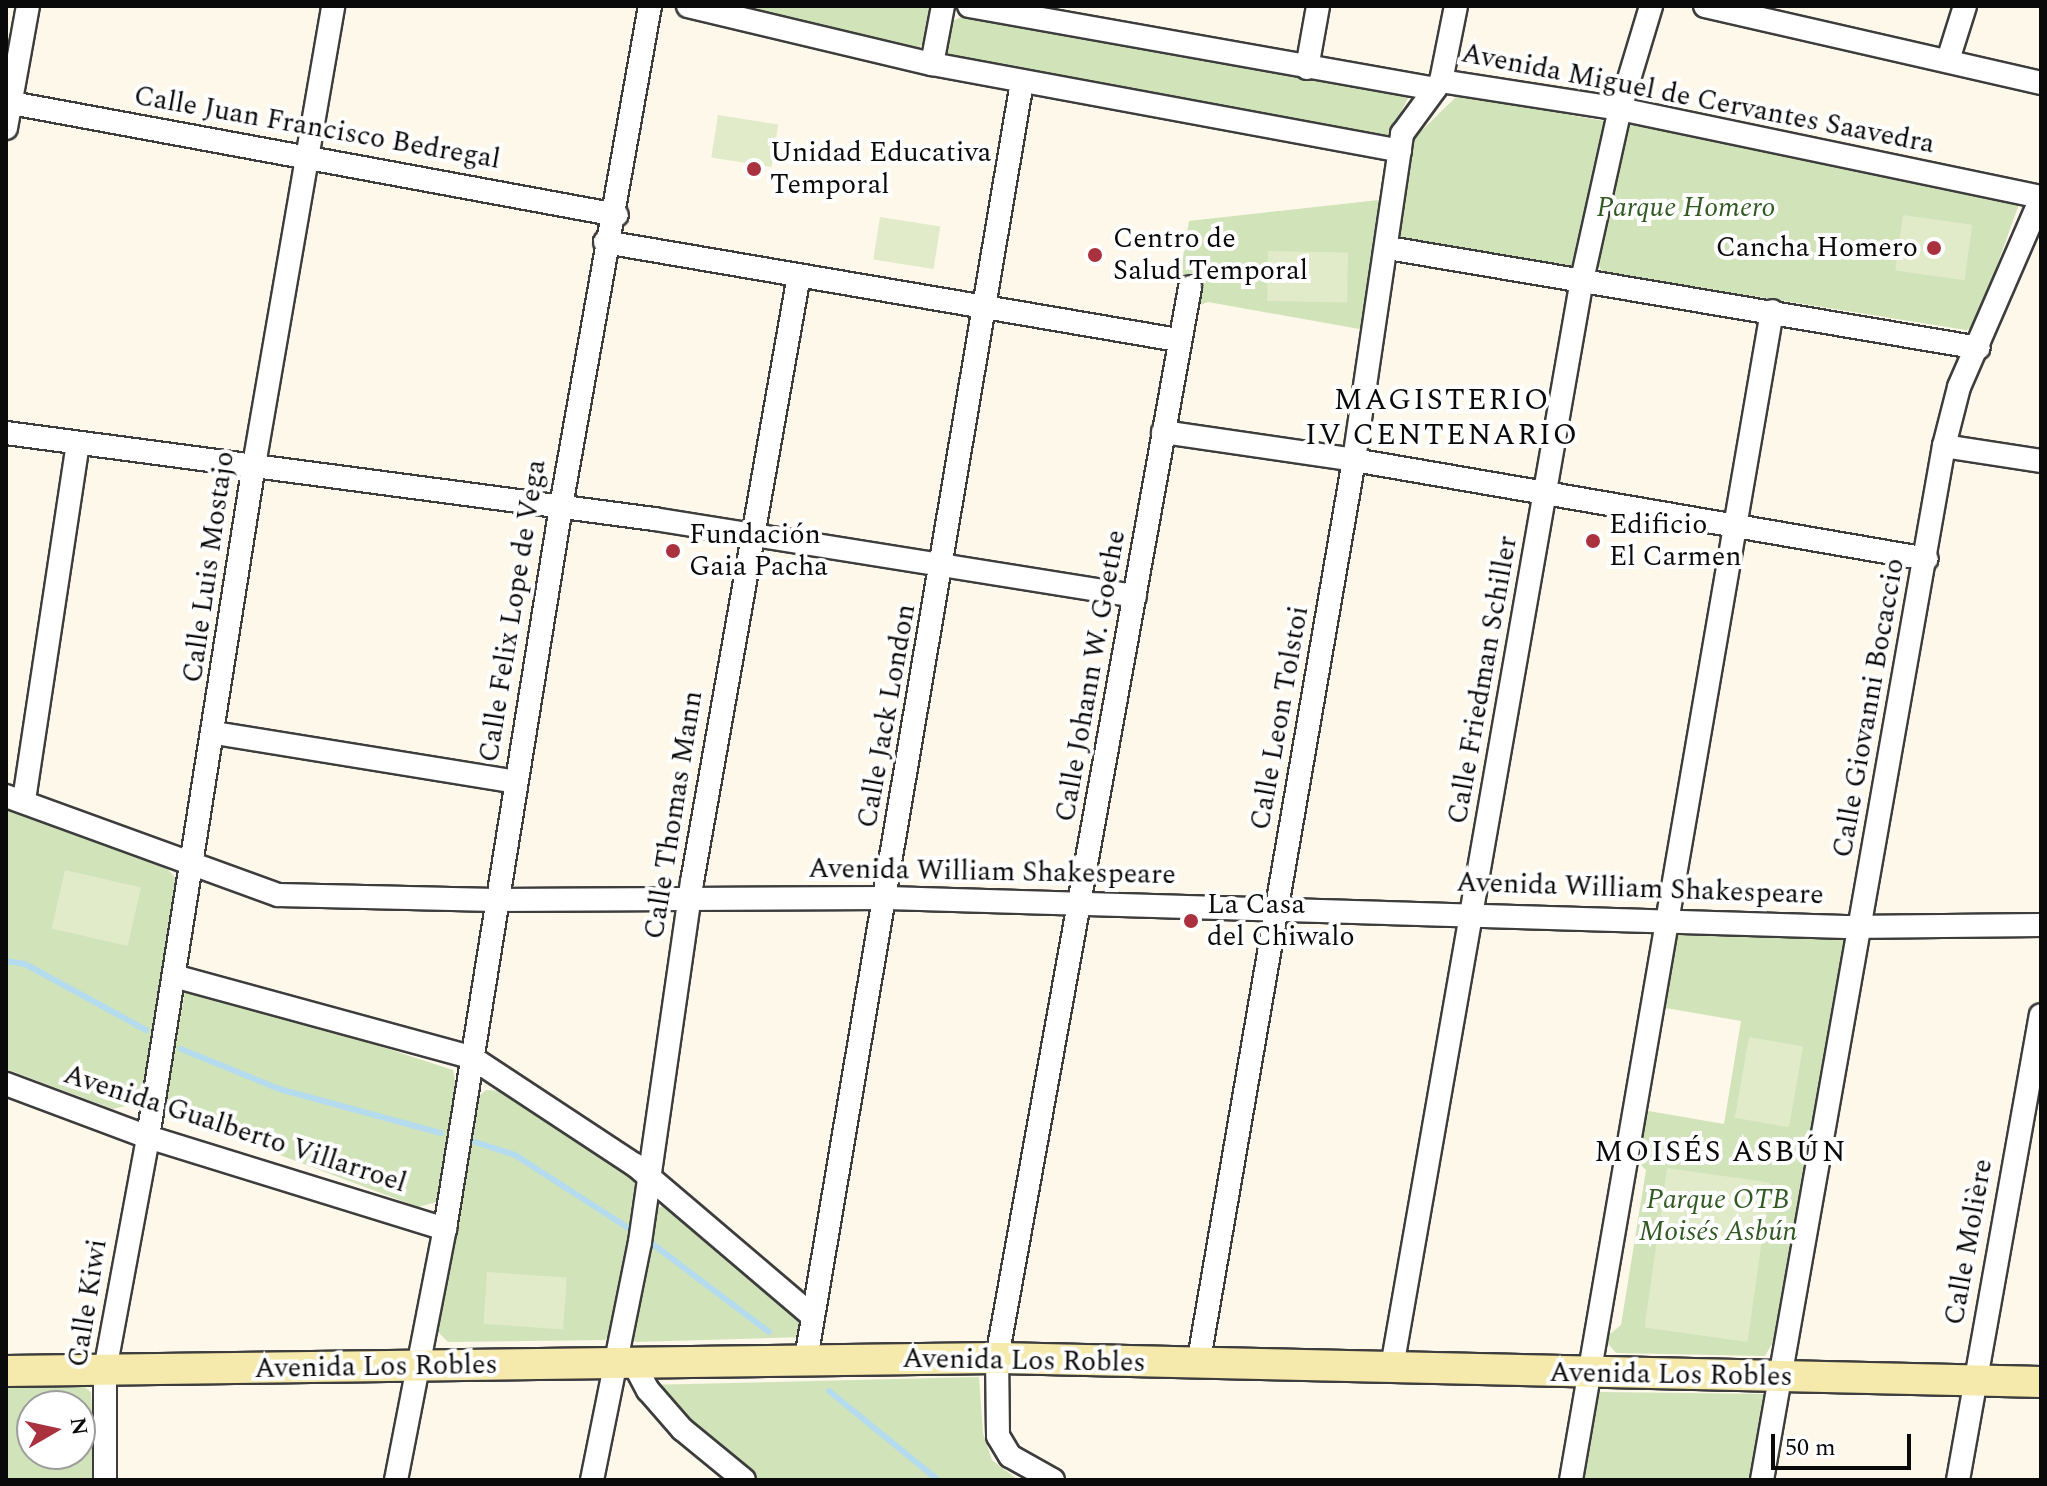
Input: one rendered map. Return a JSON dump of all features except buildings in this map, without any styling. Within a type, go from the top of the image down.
[{"type":"main road","name":"Avenida Los Robles","points":[[6,1371],[997,1358],[2041,1382]]},
{"type":"street","points":[[6,128],[8,103],[28,6]]},
{"type":"street","name":"Calle Luis Mostajo","points":[[148,1137],[215,733],[254,465],[333,6]]},
{"type":"street","name":"Calle Felix Lope de Vega","points":[[396,1480],[445,1229],[495,900],[605,242],[617,215],[650,6]]},
{"type":"street","points":[[688,6],[932,64],[1400,151]]},
{"type":"street","points":[[932,64],[943,6]]},
{"type":"street","name":"Avenida Miguel de Cervantes Saavedra","points":[[969,6],[1307,68],[1620,109],[2041,198]]},
{"type":"street","points":[[1307,68],[1318,6]]},
{"type":"street","name":"Calle Leon Tolstoi","points":[[1198,1365],[1354,460],[1388,248],[1402,134],[1438,85],[1456,6]]},
{"type":"street","name":"Calle Friedman Schiller","points":[[1392,1367],[1474,913],[1582,280],[1620,109],[1651,6]]},
{"type":"street","points":[[1705,6],[2041,83]]},
{"type":"street","points":[[1948,60],[1965,6]]},
{"type":"street","name":"Calle Jack London","points":[[806,1359],[811,1315],[887,898],[988,308],[1022,82]]},
{"type":"street","name":"Calle Juan Francisco Bedregal","points":[[8,103],[307,154],[617,215]]},
{"type":"street","name":"Calle Giovanni Bocaccio","points":[[1762,1480],[1927,559],[1944,446],[1959,387],[1979,348],[2041,198]]},
{"type":"street","points":[[605,242],[1178,340]]},
{"type":"street","points":[[1388,248],[1979,348]]},
{"type":"street","name":"Calle Thomas Mann","points":[[592,1480],[623,1364],[690,897],[751,533],[799,275]]},
{"type":"street","name":"Calle Johann W. Goethe","points":[[1053,1480],[1010,1456],[998,1436],[997,1358],[1082,904],[1178,340],[1190,287]]},
{"type":"street","points":[[1571,1480],[1772,311]]},
{"type":"street","points":[[1163,432],[1354,460],[1927,559]]},
{"type":"street","points":[[6,433],[751,533],[1135,596]]},
{"type":"street","points":[[15,798],[78,444]]},
{"type":"street","points":[[1944,446],[2041,461]]},
{"type":"street","points":[[215,733],[516,782]]},
{"type":"street","name":"Avenida William Shakespeare","points":[[15,798],[192,866],[278,895],[495,900],[887,898],[1474,913],[1859,927],[2041,925]]},
{"type":"street","points":[[174,976],[471,1057],[650,1178],[811,1315]]},
{"type":"street","name":"Calle Molière","points":[[1958,1480],[2041,1015]]},
{"type":"street","name":"Avenida Gualberto Villarroel","points":[[6,1084],[148,1137],[445,1229]]},
{"type":"street","name":"Calle Kiwi","points":[[105,1480],[105,1370],[148,1137]]},
{"type":"street","points":[[623,1364],[682,1429],[744,1480]]},
{"type":"green space","points":[[711,6],[930,6],[932,19],[926,41],[917,49]]},
{"type":"green space","points":[[965,15],[1410,94],[1387,140],[952,62],[945,50],[951,22]]},
{"type":"green space","name":"Parque Homero","points":[[1458,95],[1604,121],[1577,262],[1568,268],[1405,242],[1399,235],[1411,141]]},
{"type":"green space","points":[[718,115],[778,125],[772,167],[711,157]]},
{"type":"green space","name":"Parque Homero","points":[[1630,120],[2019,204],[1975,327],[1966,330],[1603,272],[1596,262],[1624,122]]},
{"type":"green space","points":[[1388,199],[1365,330],[1208,302],[1197,306],[1191,326],[1172,323],[1189,221]]},
{"type":"green space","name":"Cancha Homero","points":[[1903,215],[1972,225],[1965,280],[1895,270]]},
{"type":"green space","points":[[880,217],[940,227],[934,269],[873,259]]},
{"type":"green space","points":[[1268,251],[1348,252],[1347,302],[1267,301]]},
{"type":"green space","points":[[6,809],[166,868],[174,876],[179,888],[147,1082],[133,1104],[113,1109],[6,1069]]},
{"type":"green space","points":[[65,870],[141,888],[128,946],[52,928]]},
{"type":"green space","name":"Parque OTB Moisés Asbún","points":[[1681,930],[1836,935],[1844,940],[1776,1337],[1765,1356],[1616,1353],[1604,1339],[1621,1325],[1646,1170],[1635,1159],[1643,1110],[1724,1124],[1741,1021],[1660,1007],[1672,936]]},
{"type":"green space","points":[[191,985],[453,1070],[456,1086],[437,1202],[418,1207],[171,1114],[166,1102],[185,991]]},
{"type":"green space","points":[[1749,1037],[1803,1047],[1789,1127],[1735,1118]]},
{"type":"green space","points":[[486,1090],[501,1091],[629,1170],[638,1184],[634,1233],[613,1331],[605,1340],[448,1342],[438,1332],[478,1097]]},
{"type":"green space","points":[[1667,1168],[1770,1182],[1748,1342],[1645,1327]]},
{"type":"green space","points":[[663,1206],[808,1325],[805,1337],[636,1342],[630,1337],[653,1210]]},
{"type":"green space","points":[[487,1272],[567,1278],[563,1329],[483,1324]]},
{"type":"green space","points":[[979,1377],[983,1433],[992,1460],[1018,1480],[749,1480],[645,1385]]},
{"type":"green space","points":[[6,1384],[82,1385],[88,1390],[16,1390],[16,1470],[95,1470],[96,1480],[6,1480]]},
{"type":"green space","points":[[1600,1392],[1766,1394],[1755,1480],[1580,1480],[1594,1397]]},
{"type":"waterway","points":[[6,961],[25,964],[146,1030]]},
{"type":"waterway","points":[[181,1049],[279,1089],[441,1133]]},
{"type":"waterway","points":[[475,1142],[515,1155],[630,1229]]},
{"type":"waterway","points":[[650,1242],[769,1332]]},
{"type":"waterway","points":[[829,1391],[938,1480]]},
{"type":"place","name":"Unidad Educativa Temporal","points":[[754,169]]},
{"type":"place","name":"Cancha Homero","points":[[1934,248]]},
{"type":"place","name":"Centro de Salud Temporal","points":[[1095,255]]},
{"type":"place","name":"Edificio El Carmen","points":[[1593,541]]},
{"type":"place","name":"Fundación Gaia Pacha","points":[[673,551]]},
{"type":"place","name":"La Casa del Chiwalo","points":[[1191,921]]},
{"type":"district","name":"MAGISTERIO IV CENTENARIO","points":[[1442,417]]},
{"type":"district","name":"MOISÉS ASBÚN","points":[[1721,1152]]}]
